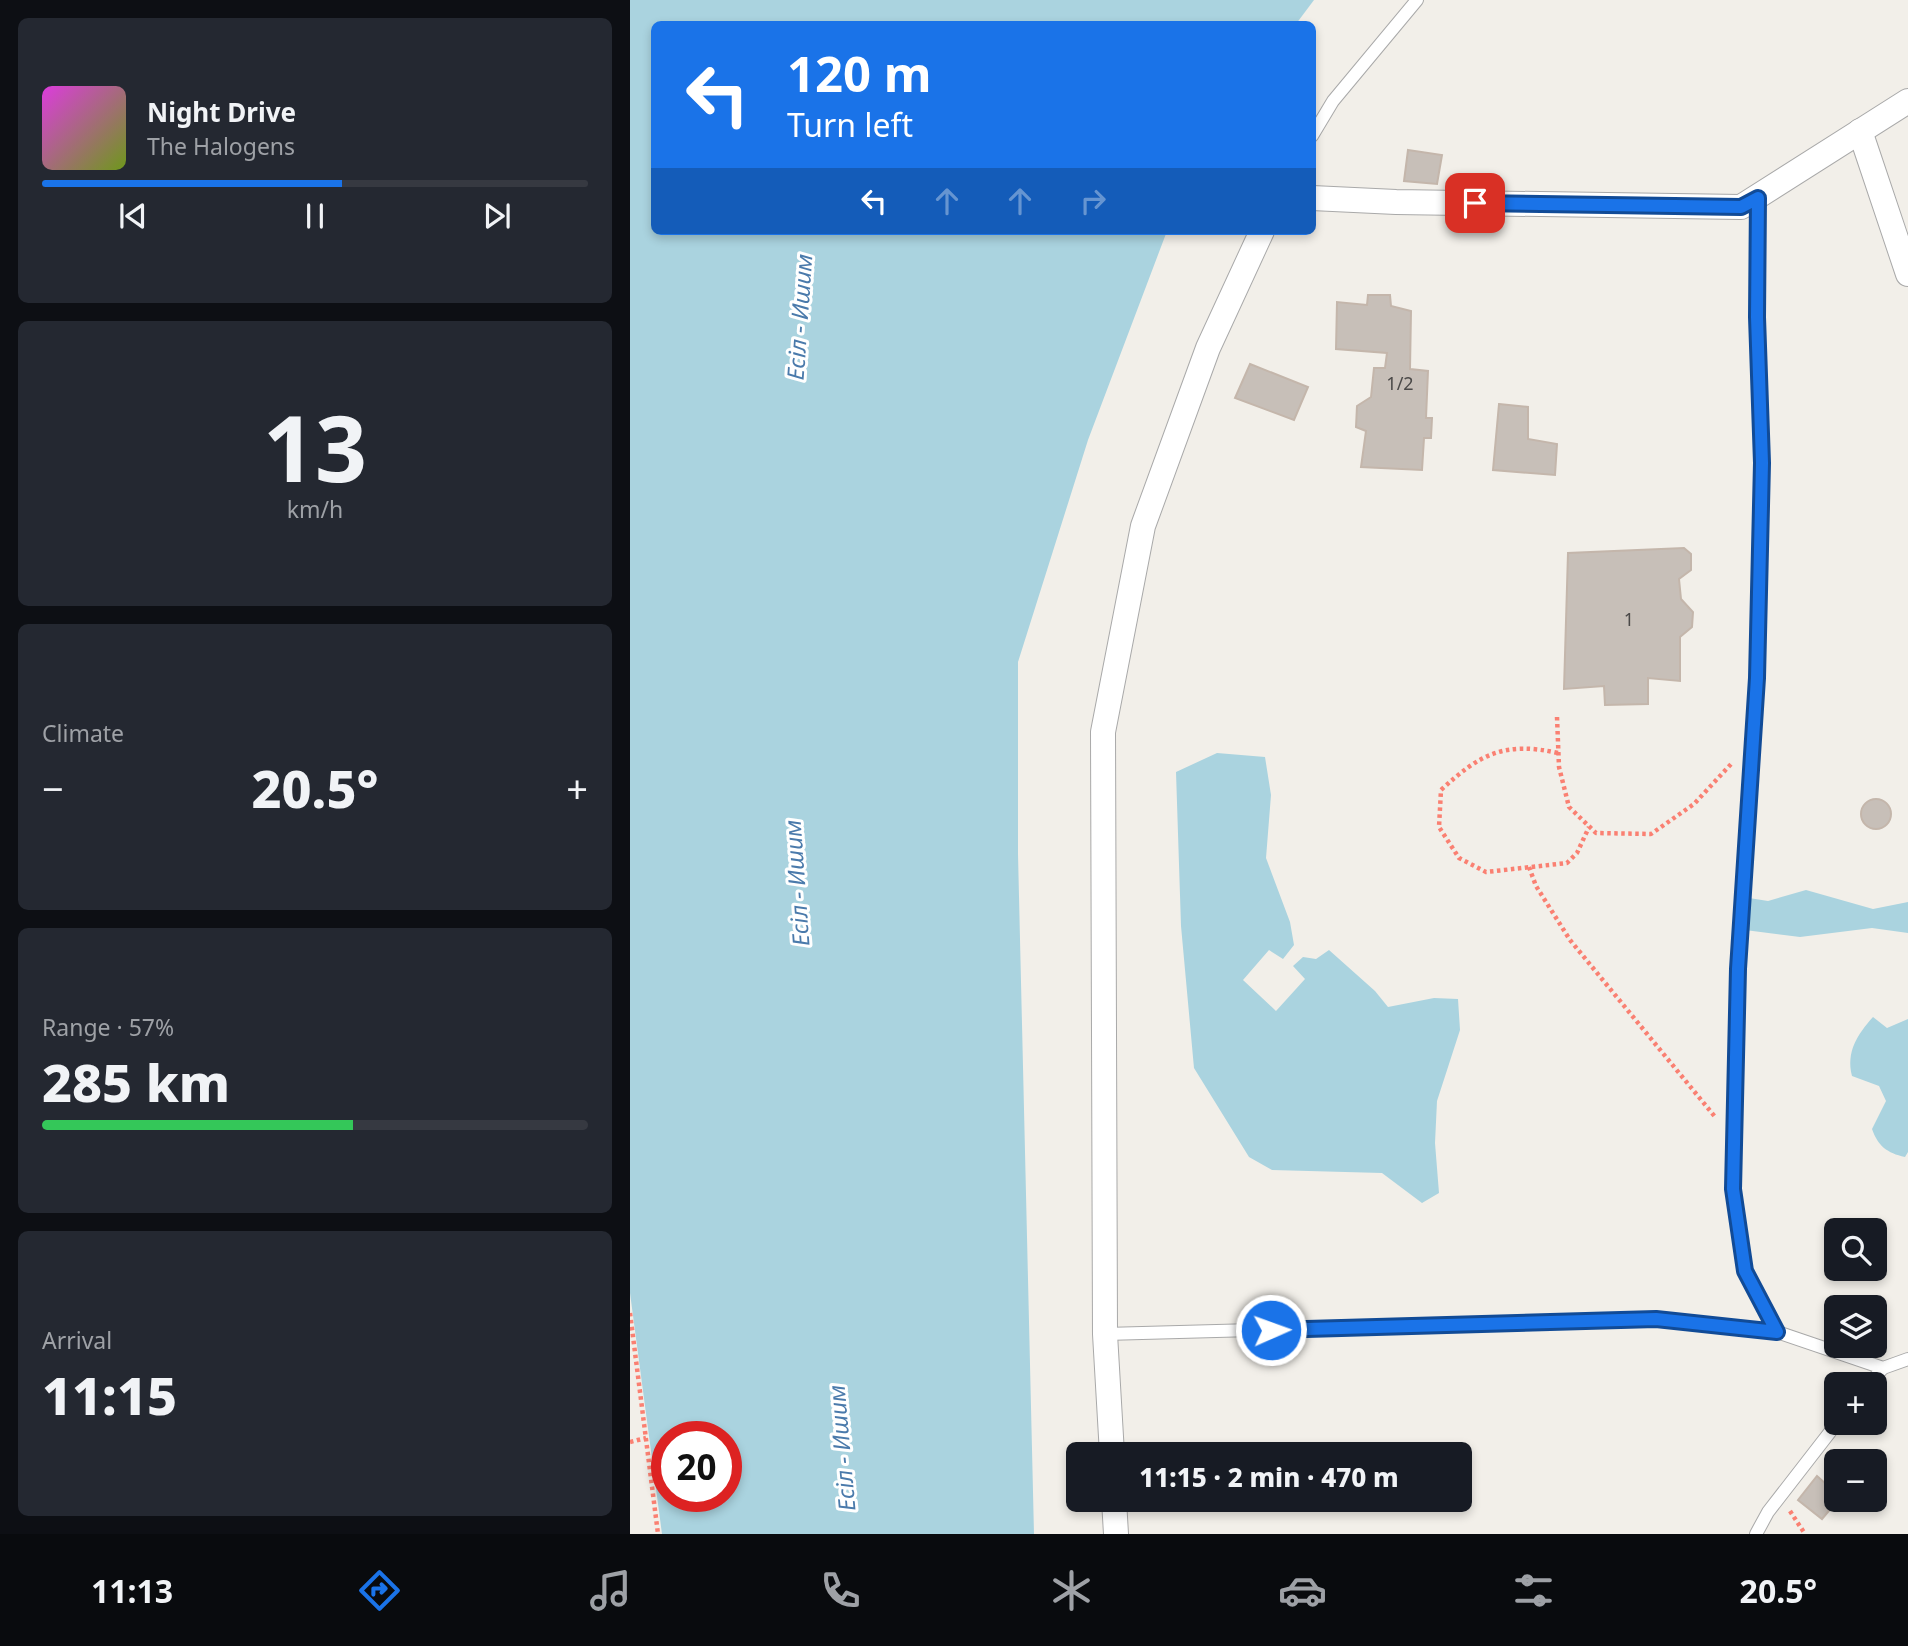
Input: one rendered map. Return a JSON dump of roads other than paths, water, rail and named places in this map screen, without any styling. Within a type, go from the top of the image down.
[{"type":"street","points":[[1316,198],[1741,207],[1908,101]]},
{"type":"street","points":[[1860,131],[1908,274]]},
{"type":"street","points":[[1111,1442],[1105,1334],[1103,732],[1143,526],[1208,348],[1260,235]]},
{"type":"street","points":[[1115,1512],[1116,1534]]},
{"type":"lane","points":[[1316,129],[1333,101],[1417,0]]},
{"type":"lane","points":[[1758,198],[1757,317],[1762,463],[1753,730],[1738,969],[1733,1189],[1745,1271],[1777,1332]]},
{"type":"lane","points":[[1105,1334],[1656,1319],[1777,1332],[1883,1368]]},
{"type":"lane","points":[[1880,1372],[1883,1368],[1908,1359]]},
{"type":"lane","points":[[1756,1534],[1768,1512],[1828,1435]]},
{"type":"water","name":"Есіл - Ишим","points":[[630,0],[1314,0],[1298,21],[651,21],[651,235],[1165,235],[1088,440],[1018,662],[1018,854],[1034,1534],[662,1534],[659,1512],[742,1512],[742,1421],[651,1421],[651,1451],[630,1293]]},
{"type":"water","points":[[1217,753],[1265,757],[1271,795],[1266,858],[1290,922],[1294,945],[1283,959],[1269,950],[1243,980],[1276,1011],[1305,979],[1293,966],[1303,957],[1316,959],[1329,950],[1375,991],[1388,1007],[1434,998],[1458,999],[1460,1030],[1437,1101],[1435,1143],[1439,1193],[1422,1203],[1382,1173],[1272,1170],[1249,1157],[1194,1068],[1181,926],[1176,772]]},
{"type":"water","points":[[1806,890],[1873,909],[1908,902],[1908,933],[1872,928],[1800,937],[1745,930],[1749,898],[1768,901]]},
{"type":"water","points":[[1873,1017],[1887,1028],[1908,1019],[1908,1152],[1905,1157],[1884,1148],[1872,1129],[1886,1101],[1879,1086],[1852,1076],[1850,1059],[1854,1044]]}]
